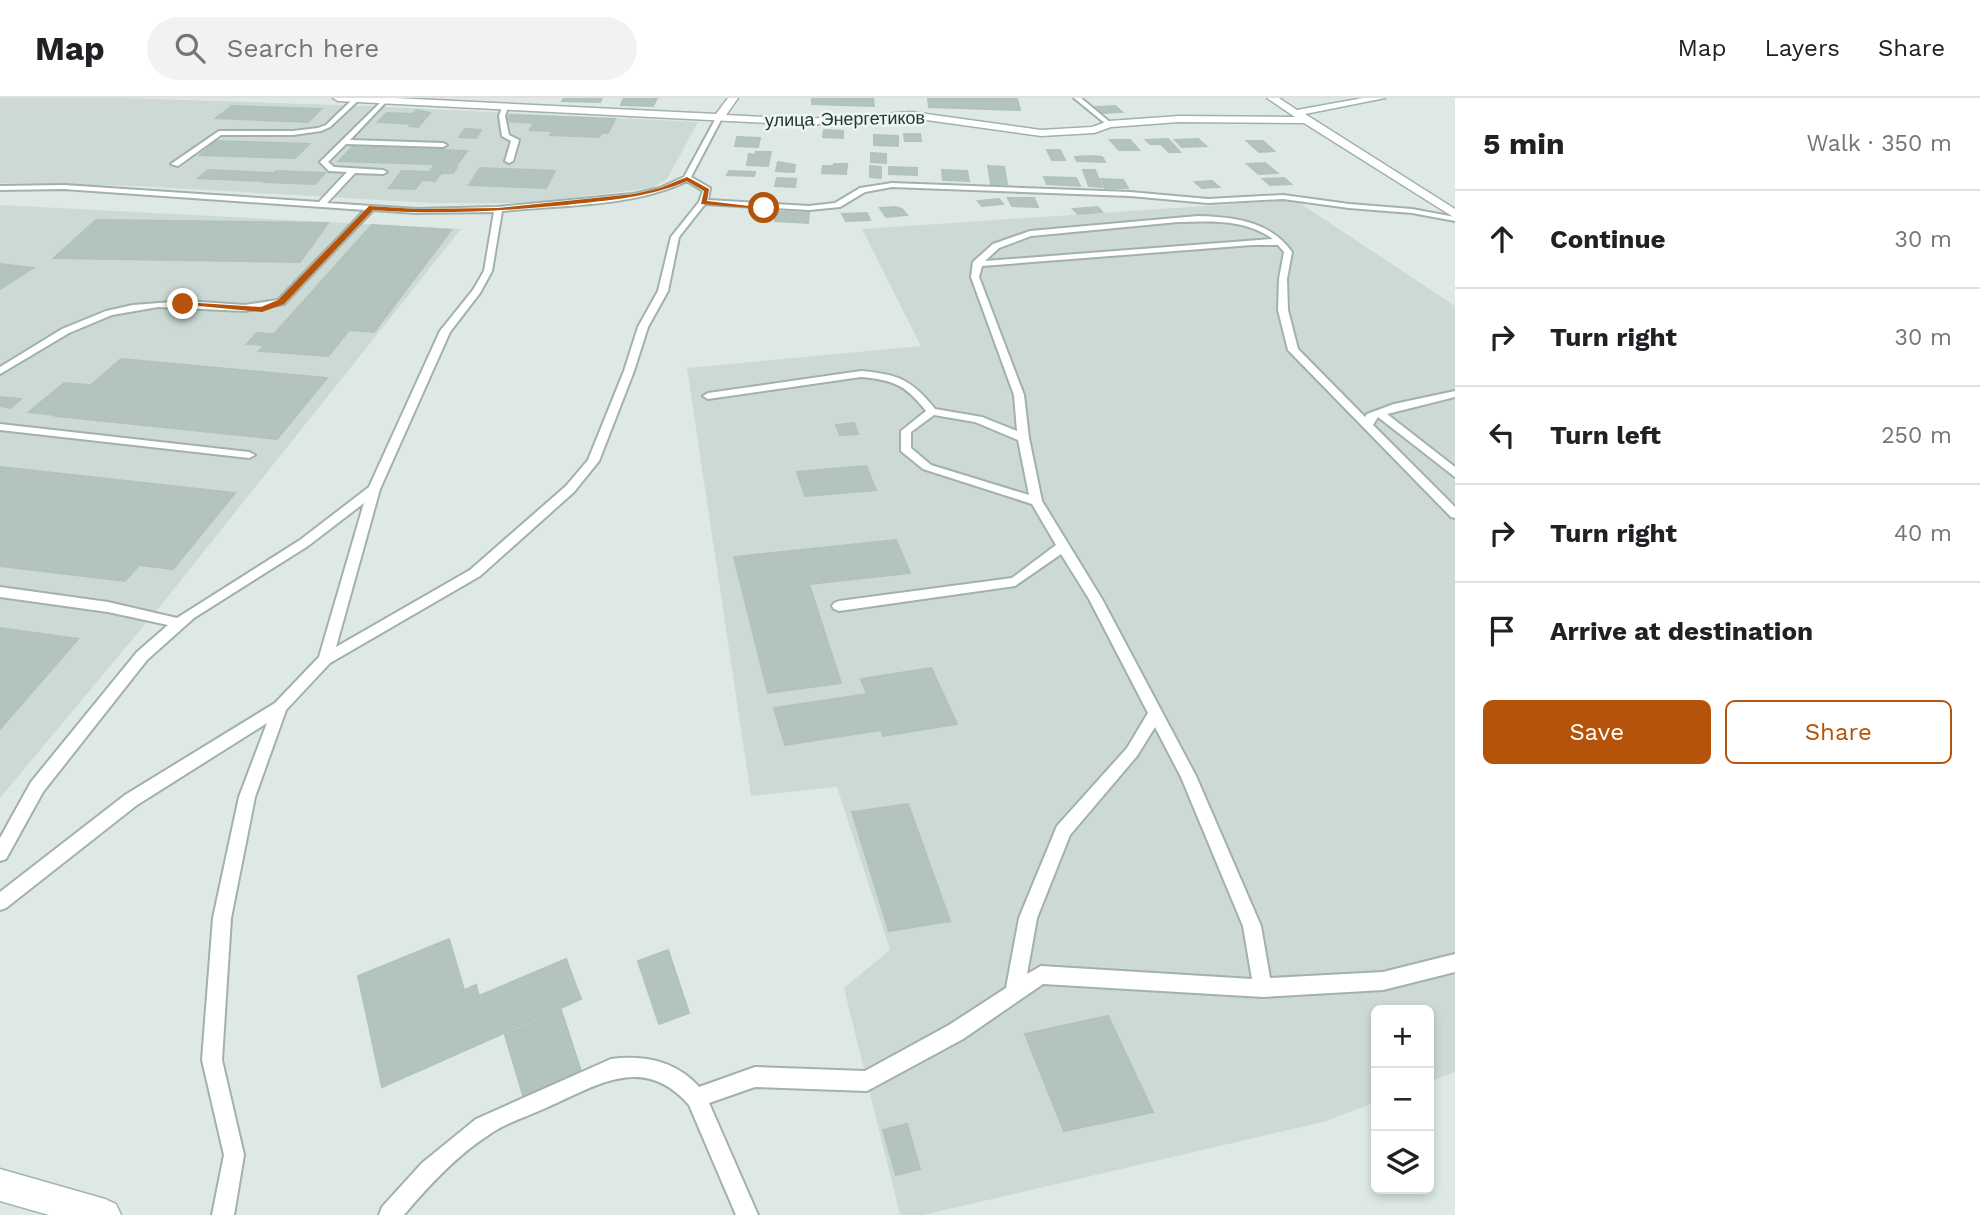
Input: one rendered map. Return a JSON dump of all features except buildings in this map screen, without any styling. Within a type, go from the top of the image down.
[{"type":"street","name":"улица Энергетиков","points":[[338,98],[719,118],[844,121],[912,115],[1002,130],[1041,133],[1094,130],[1109,124],[1179,119],[1307,120]]},
{"type":"street","points":[[719,118],[733,98]]},
{"type":"street","points":[[1272,98],[1455,216]]},
{"type":"street","points":[[1295,113],[1380,98]]},
{"type":"street","points":[[0,1185],[105,1215]]},
{"type":"lane","points":[[175,164],[219,133],[293,133],[319,130],[328,126],[358,98]]},
{"type":"lane","points":[[1077,98],[1109,124]]},
{"type":"lane","points":[[383,172],[332,169],[324,162],[385,100]]},
{"type":"lane","points":[[505,107],[502,116],[506,136],[514,140],[509,161]]},
{"type":"lane","points":[[0,188],[64,187],[416,211],[498,209],[634,196],[662,190],[687,178],[719,118]]},
{"type":"lane","points":[[344,142],[443,145]]},
{"type":"lane","points":[[321,204],[352,171]]},
{"type":"lane","points":[[0,902],[131,800],[280,707],[325,659],[475,573],[570,489],[593,461],[629,371],[643,327],[663,290],[675,237],[703,202],[707,190],[687,178]]},
{"type":"lane","points":[[703,202],[809,208],[837,205],[863,190],[892,185],[1130,194],[1208,201],[1283,197],[1455,216]]},
{"type":"lane","points":[[0,372],[47,340],[99,314],[126,308],[169,304],[262,309],[281,302],[371,208]]},
{"type":"lane","points":[[325,659],[374,489],[445,331],[477,291],[488,271],[498,209]]},
{"type":"lane","points":[[1263,988],[1252,926],[1188,776],[1095,599],[1036,501],[1023,438],[1019,395],[975,277],[976,264],[988,251],[1012,239],[1052,230],[1196,219],[1221,219],[1256,226],[1282,242],[1288,252],[1283,279],[1283,310],[1293,350],[1455,514]]},
{"type":"lane","points":[[976,264],[1252,242],[1282,242]]},
{"type":"lane","points":[[708,396],[860,374],[886,376],[915,390],[932,412]]},
{"type":"lane","points":[[1367,426],[1371,416],[1398,405],[1455,394]]},
{"type":"lane","points":[[1023,438],[996,424],[932,412],[906,432],[905,449],[927,467],[1036,501]]},
{"type":"lane","points":[[1379,413],[1455,472]]},
{"type":"lane","points":[[0,426],[249,455]]},
{"type":"lane","points":[[0,854],[37,787],[142,656],[180,623],[304,543],[374,489]]},
{"type":"lane","points":[[839,606],[1015,582],[1063,546]]},
{"type":"lane","points":[[0,592],[108,607],[180,623]]},
{"type":"lane","points":[[223,1215],[234,1155],[212,1060],[222,918],[247,797],[280,707]]},
{"type":"lane","points":[[1014,993],[1028,918],[1063,831],[1132,752],[1155,713]]},
{"type":"lane","points":[[696,1098],[755,1077],[867,1081],[956,1032],[1041,975],[1263,988],[1383,981],[1455,963]]},
{"type":"lane","points":[[390,1215],[429,1170],[483,1126],[611,1069],[630,1066],[650,1068],[684,1083],[696,1098],[747,1215]]},
{"type":"shaded area","points":[[0,98],[123,98],[368,106],[698,122],[667,179],[652,188],[527,203],[432,203],[138,186],[0,183]]},
{"type":"shaded area","points":[[1295,200],[1455,306],[1455,1072],[1434,1080],[1434,1005],[1371,1005],[1371,1104],[1323,1122],[923,1215],[900,1215],[844,988],[890,950],[837,787],[751,796],[687,368],[921,346],[862,229]]},
{"type":"shaded area","points":[[0,205],[461,229],[166,599],[0,798]]},
{"type":"route","points":[[183,304],[262,309],[281,302],[371,208],[416,211],[498,209],[634,196],[662,190],[687,178],[707,190],[703,202],[764,208]]}]
